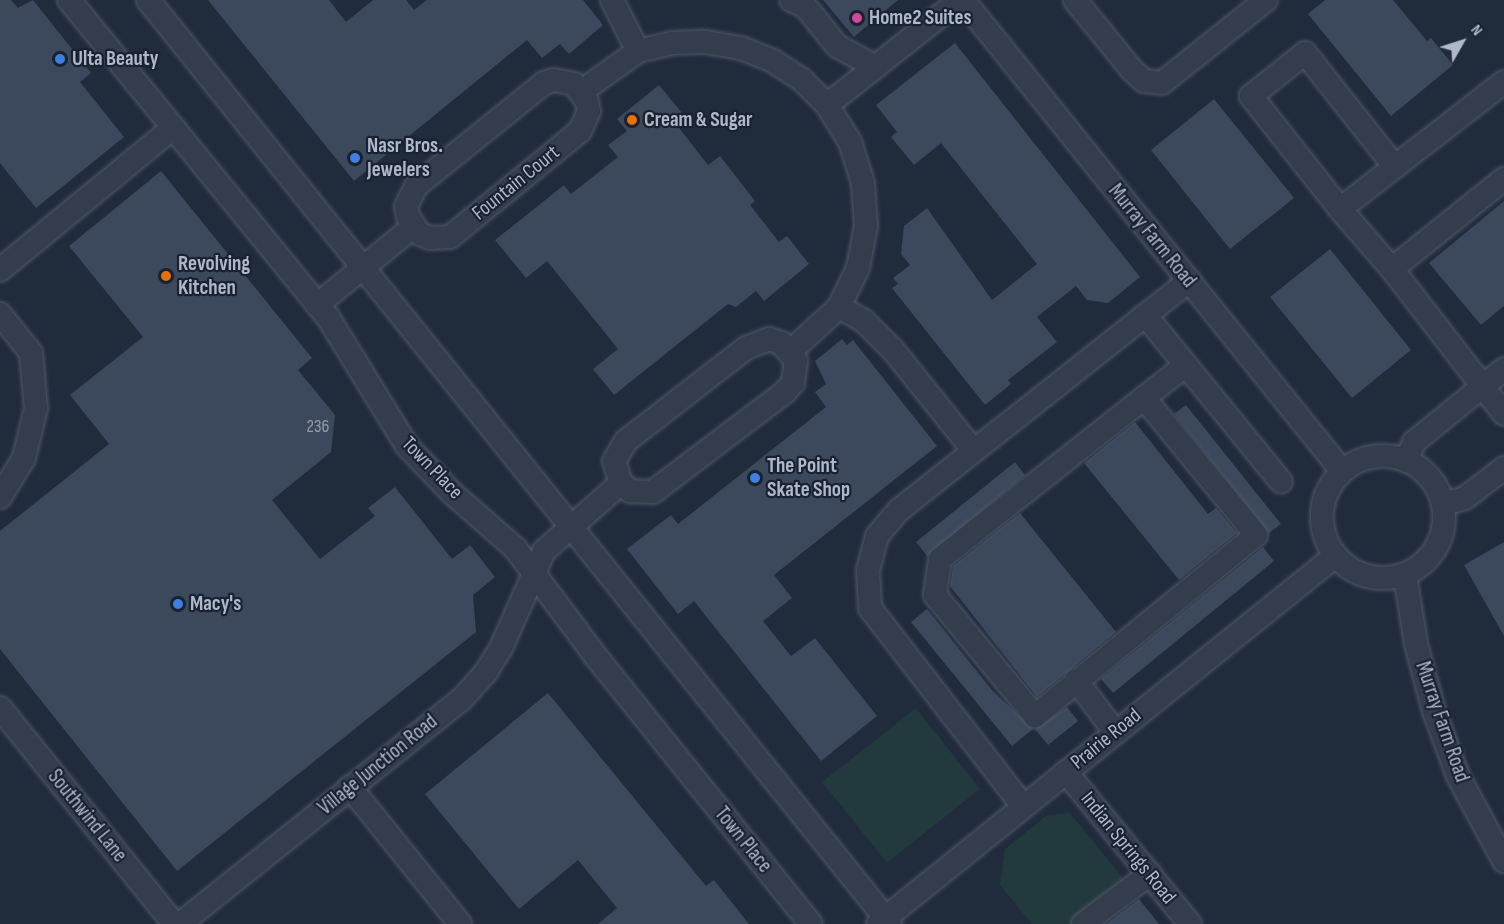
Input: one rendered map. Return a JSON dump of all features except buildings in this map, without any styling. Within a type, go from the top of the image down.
[{"type":"street","name":"Town Place","points":[[69,0],[317,305],[352,355],[407,446],[444,485],[515,548],[811,924]]},
{"type":"street","points":[[148,0],[885,922]]},
{"type":"street","points":[[612,0],[638,51]]},
{"type":"street","points":[[791,0],[805,6],[837,46],[876,67]]},
{"type":"street","points":[[827,105],[962,0]]},
{"type":"street","name":"Murray Farm Road","points":[[962,0],[1342,471]]},
{"type":"street","points":[[1075,0],[1131,69],[1144,81],[1162,83],[1266,0]]},
{"type":"street","points":[[317,305],[413,227],[406,206],[416,186],[544,83],[564,80],[582,91],[638,51],[672,43],[706,42],[741,48],[773,61],[802,80],[827,105],[850,142],[863,183],[865,215],[858,268],[839,307],[790,351]]},
{"type":"street","points":[[1395,166],[1305,53],[1251,96],[1340,209],[1392,269],[1504,414]]},
{"type":"street","points":[[1340,209],[1504,82]]},
{"type":"street","name":"Fountain Court","points":[[413,227],[430,238],[450,237],[580,131],[589,111],[582,91]]},
{"type":"street","points":[[0,270],[173,128]]},
{"type":"street","points":[[1392,269],[1504,180]]},
{"type":"street","points":[[1023,806],[870,608],[868,570],[877,536],[899,510],[1189,281]]},
{"type":"street","points":[[839,307],[864,321],[893,350],[974,451]]},
{"type":"street","points":[[0,314],[31,352],[36,398],[32,435],[24,458],[0,497]]},
{"type":"street","points":[[1146,315],[1281,482]]},
{"type":"street","points":[[769,339],[790,351],[796,372],[793,383],[776,399],[654,492],[642,494],[621,483],[614,461],[618,450],[691,391],[757,341],[769,339]]},
{"type":"street","points":[[1144,398],[1256,535],[1076,680],[1035,716],[935,595],[940,559],[1144,398],[1186,365]]},
{"type":"street","points":[[1406,461],[1414,442],[1504,369]]},
{"type":"street","points":[[1377,455],[1406,461],[1430,477],[1443,504],[1443,533],[1436,551],[1422,566],[1405,575],[1386,579],[1367,577],[1349,569],[1335,556],[1322,521],[1330,486],[1342,471],[1358,460],[1377,455]]},
{"type":"street","points":[[1443,504],[1465,498],[1504,468]]},
{"type":"street","points":[[569,528],[621,483]]},
{"type":"street","name":"Village Junction Road","points":[[180,924],[461,700],[486,672],[518,614],[532,572],[544,551],[569,528]]},
{"type":"street","name":"Prairie Road","points":[[885,922],[1023,806],[1335,556]]},
{"type":"street","name":"Murray Farm Road","points":[[1405,575],[1416,644],[1434,711],[1458,776],[1504,861]]},
{"type":"street","points":[[1076,680],[1115,732]]},
{"type":"street","name":"Southwind Lane","points":[[0,708],[174,924]]},
{"type":"street","name":"Indian Springs Road","points":[[1066,772],[1190,924]]},
{"type":"street","points":[[350,787],[460,924]]},
{"type":"street","points":[[1083,924],[1150,874]]},
{"type":"green space","points":[[916,708],[980,789],[887,863],[822,782]]},
{"type":"green space","points":[[1070,813],[1127,883],[1076,924],[1032,924],[1000,885],[1005,849],[1047,815]]},
{"type":"place","name":"Home2 Suites","points":[[857,18]]},
{"type":"place","name":"Ulta Beauty","points":[[60,59]]},
{"type":"place","name":"Cream & Sugar","points":[[632,120]]},
{"type":"place","name":"Nasr Bros. Jewelers","points":[[355,158]]},
{"type":"place","name":"Revolving Kitchen","points":[[166,276]]},
{"type":"place","name":"The Point Skate Shop","points":[[755,478]]},
{"type":"place","name":"Macy's","points":[[178,604]]}]
